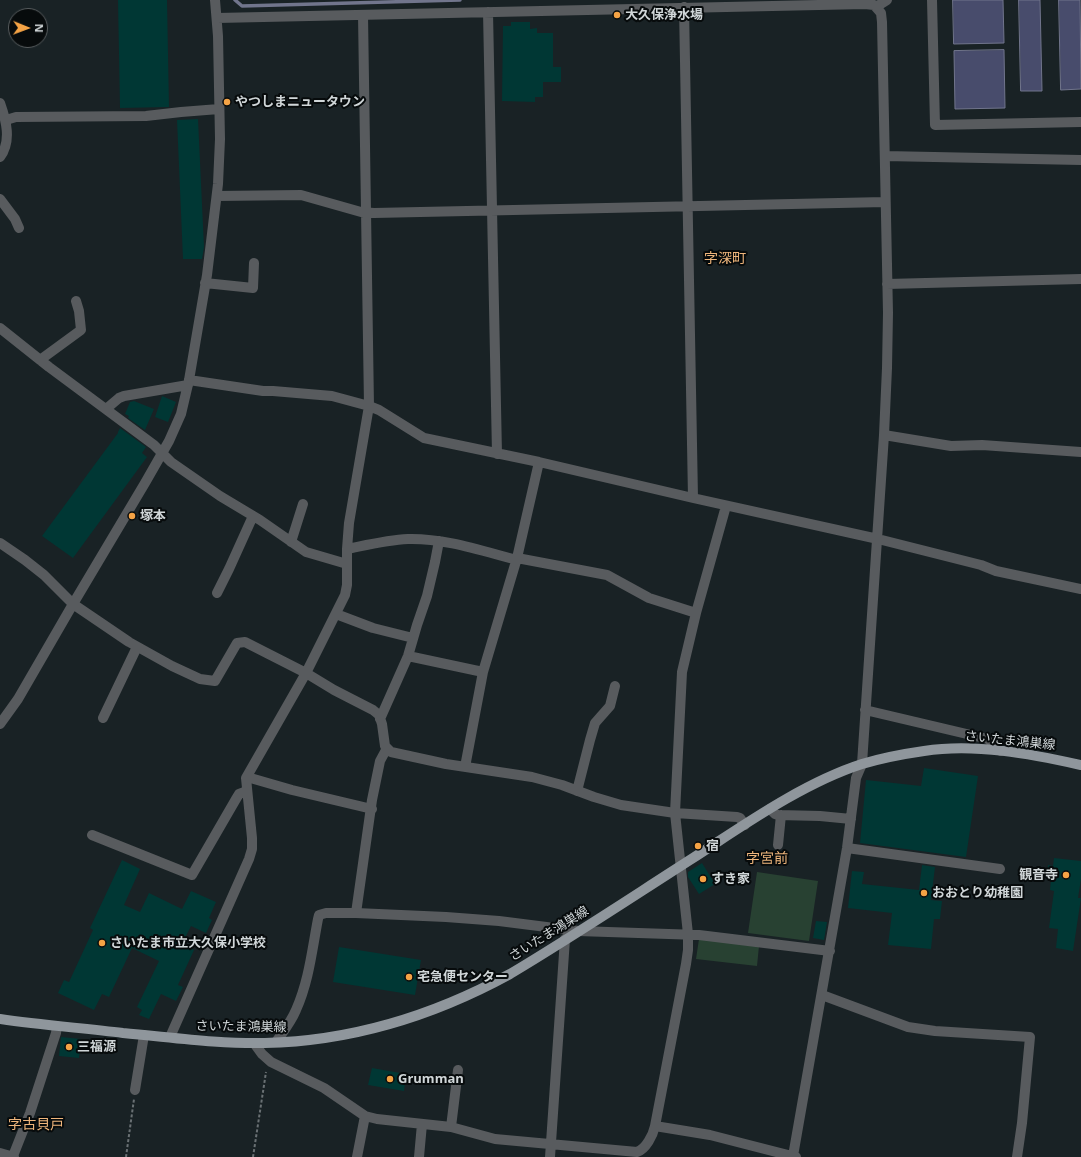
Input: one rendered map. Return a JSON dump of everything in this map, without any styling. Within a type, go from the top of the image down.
[{"type":"main road","name":"さいたま鴻巣線","points":[[0,1019],[144,1035],[254,1043],[314,1039],[376,1028],[407,1019],[462,998],[494,983],[524,966],[770,809],[803,790],[862,764],[925,751],[955,748],[1001,751],[1040,756],[1081,765]]},
{"type":"street","points":[[0,724],[18,699],[72,604],[162,453],[178,421],[189,383],[217,196],[220,161],[218,31],[215,0]]},
{"type":"street","points":[[876,7],[887,0]]},
{"type":"street","points":[[932,0],[935,125],[1081,122]]},
{"type":"street","points":[[216,18],[488,12],[626,4],[684,7],[853,2],[874,5],[881,14],[885,156],[887,368],[878,539],[862,764],[856,778],[847,848],[795,1156],[710,1135],[655,1126]]},
{"type":"street","points":[[684,7],[694,498]]},
{"type":"street","points":[[488,12],[497,454]]},
{"type":"street","points":[[170,1037],[249,859],[252,849],[246,781],[247,777],[306,673],[343,600],[346,590],[349,523],[369,406],[362,15]]},
{"type":"street","points":[[0,103],[6,120],[6,144],[0,157]]},
{"type":"street","points":[[6,120],[16,117],[146,116],[219,109]]},
{"type":"street","points":[[885,156],[1081,160]]},
{"type":"street","points":[[217,196],[300,195],[366,213],[885,202]]},
{"type":"street","points":[[0,199],[15,219],[19,228]]},
{"type":"street","points":[[205,283],[253,288],[254,263]]},
{"type":"street","points":[[887,284],[1081,279]]},
{"type":"street","points":[[40,360],[82,330],[76,301]]},
{"type":"street","points":[[0,328],[40,360],[154,445],[171,462],[220,496],[309,553],[347,564]]},
{"type":"street","points":[[106,409],[119,398],[124,396],[189,383],[263,392],[273,391],[332,396],[380,410],[424,438],[539,462],[726,506],[878,539],[981,565],[996,571],[1081,589]]},
{"type":"street","points":[[884,435],[951,446],[982,445],[1081,452]]},
{"type":"street","points":[[465,767],[483,672],[517,559],[539,462]]},
{"type":"street","points":[[291,542],[303,504]]},
{"type":"street","points":[[254,1043],[271,1062],[324,1088],[365,1116],[382,1120],[451,1127],[495,1139],[639,1151],[652,1136],[655,1126],[688,950],[688,934],[675,813],[682,672],[696,613],[726,506]]},
{"type":"street","points":[[216,592],[229,569],[253,516]]},
{"type":"street","points":[[347,549],[403,539],[439,541],[517,559],[607,575],[649,598],[696,613]]},
{"type":"street","points":[[380,719],[408,656],[416,624],[427,596],[439,541]]},
{"type":"street","points":[[0,543],[44,575],[72,604],[137,647],[200,679],[215,680],[237,643],[245,642],[306,673],[370,708],[376,713],[380,719],[384,742],[387,748],[394,753],[432,762],[532,777],[562,785],[614,803],[675,813],[737,817],[740,818],[745,825]]},
{"type":"street","points":[[336,614],[373,628],[413,638]]},
{"type":"street","points":[[103,718],[137,647]]},
{"type":"street","points":[[408,656],[483,672]]},
{"type":"street","points":[[577,791],[595,723],[610,706],[615,686]]},
{"type":"street","points":[[865,710],[988,739],[1001,751]]},
{"type":"street","points":[[356,913],[380,761],[387,748]]},
{"type":"street","points":[[247,777],[372,809]]},
{"type":"street","points":[[92,836],[192,875],[239,794],[247,791]]},
{"type":"street","points":[[770,809],[775,814],[780,815],[820,816],[851,819]]},
{"type":"street","points":[[778,845],[780,815]]},
{"type":"street","points":[[847,848],[1000,869]]},
{"type":"street","points":[[276,1042],[292,1018],[302,996],[319,915],[326,913],[438,916],[499,921],[578,931],[688,934],[830,951]]},
{"type":"street","points":[[550,1157],[565,939]]},
{"type":"street","points":[[822,995],[908,1027],[935,1031],[1030,1038],[1022,1123],[1017,1157]]},
{"type":"street","points":[[0,1153],[14,1157],[30,1113],[57,1026]]},
{"type":"street","points":[[135,1090],[144,1035]]},
{"type":"street","points":[[451,1127],[458,1070]]},
{"type":"street","points":[[357,1157],[365,1116]]},
{"type":"street","points":[[419,1157],[422,1124]]},
{"type":"path","points":[[253,1157],[267,1069],[271,1062]]},
{"type":"path","points":[[126,1157],[135,1090]]},
{"type":"green space","points":[[757,872],[818,881],[809,941],[748,933]]},
{"type":"green space","points":[[699,939],[759,946],[757,966],[696,959]]},
{"type":"water","points":[[953,0],[1003,0],[1004,43],[954,44]]},
{"type":"water","points":[[1019,0],[1040,0],[1042,91],[1021,91]]},
{"type":"water","points":[[1059,0],[1080,0],[1081,89],[1061,90]]},
{"type":"water","points":[[1004,50],[1005,108],[955,109],[954,51]]},
{"type":"building","points":[[118,0],[167,0],[169,107],[120,108]]},
{"type":"building","points":[[511,22],[530,22],[530,29],[537,28],[537,33],[553,33],[553,67],[561,67],[561,82],[543,82],[543,97],[535,97],[535,102],[502,101],[503,26],[511,26]]},
{"type":"building","points":[[198,119],[204,247],[202,259],[183,259],[177,120]]},
{"type":"building","points":[[162,396],[176,402],[168,422],[155,417]]},
{"type":"building","points":[[134,401],[154,409],[145,430],[128,418],[129,416],[125,414],[130,402]]},
{"type":"building","points":[[120,428],[146,447],[142,453],[147,457],[73,558],[42,536],[118,433]]},
{"type":"building","points":[[924,768],[978,776],[966,857],[860,843],[866,780],[921,786]]},
{"type":"building","points":[[1054,858],[1081,861],[1081,879],[1078,898],[1081,898],[1073,951],[1056,948],[1058,929],[1049,928],[1054,891],[1050,890],[1051,880],[1047,880],[1048,865],[1053,866]]},
{"type":"building","points":[[122,860],[140,869],[124,905],[140,912],[149,893],[182,909],[191,891],[216,902],[209,918],[212,920],[206,933],[191,926],[182,944],[194,950],[178,985],[183,987],[176,1001],[161,994],[149,1019],[139,1015],[142,1010],[137,1007],[159,961],[132,948],[109,997],[102,994],[94,1010],[58,993],[64,980],[69,982],[93,930],[90,928]]},
{"type":"building","points":[[702,863],[715,884],[699,894],[688,877],[688,872]]},
{"type":"building","points":[[922,865],[935,867],[931,900],[942,901],[940,919],[934,919],[931,949],[888,945],[892,913],[848,908],[852,871],[864,872],[862,884],[919,890]]},
{"type":"building","points":[[816,921],[827,922],[824,940],[813,938]]},
{"type":"building","points":[[339,947],[421,960],[415,995],[333,982]]},
{"type":"building","points":[[61,1037],[81,1039],[79,1058],[59,1056]]},
{"type":"building","points":[[372,1068],[406,1074],[404,1091],[368,1085]]},
{"type":"waterway","points":[[235,0],[242,6],[460,0]]},
{"type":"place","name":"大久保浄水場","points":[[617,15]]},
{"type":"place","name":"やつしまニュータウン","points":[[227,102]]},
{"type":"place","name":"塚本","points":[[132,516]]},
{"type":"place","name":"宿","points":[[698,846]]},
{"type":"place","name":"観音寺","points":[[1066,875]]},
{"type":"place","name":"すき家","points":[[703,879]]},
{"type":"place","name":"おおとり幼稚園","points":[[924,893]]},
{"type":"place","name":"さいたま市立大久保小学校","points":[[102,943]]},
{"type":"place","name":"宅急便センター","points":[[409,977]]},
{"type":"place","name":"三福源","points":[[69,1047]]},
{"type":"place","name":"Grumman","points":[[390,1079]]},
{"type":"district","name":"字深町","points":[[725,259]]},
{"type":"district","name":"字宮前","points":[[767,859]]},
{"type":"district","name":"字古貝戸","points":[[36,1125]]}]
